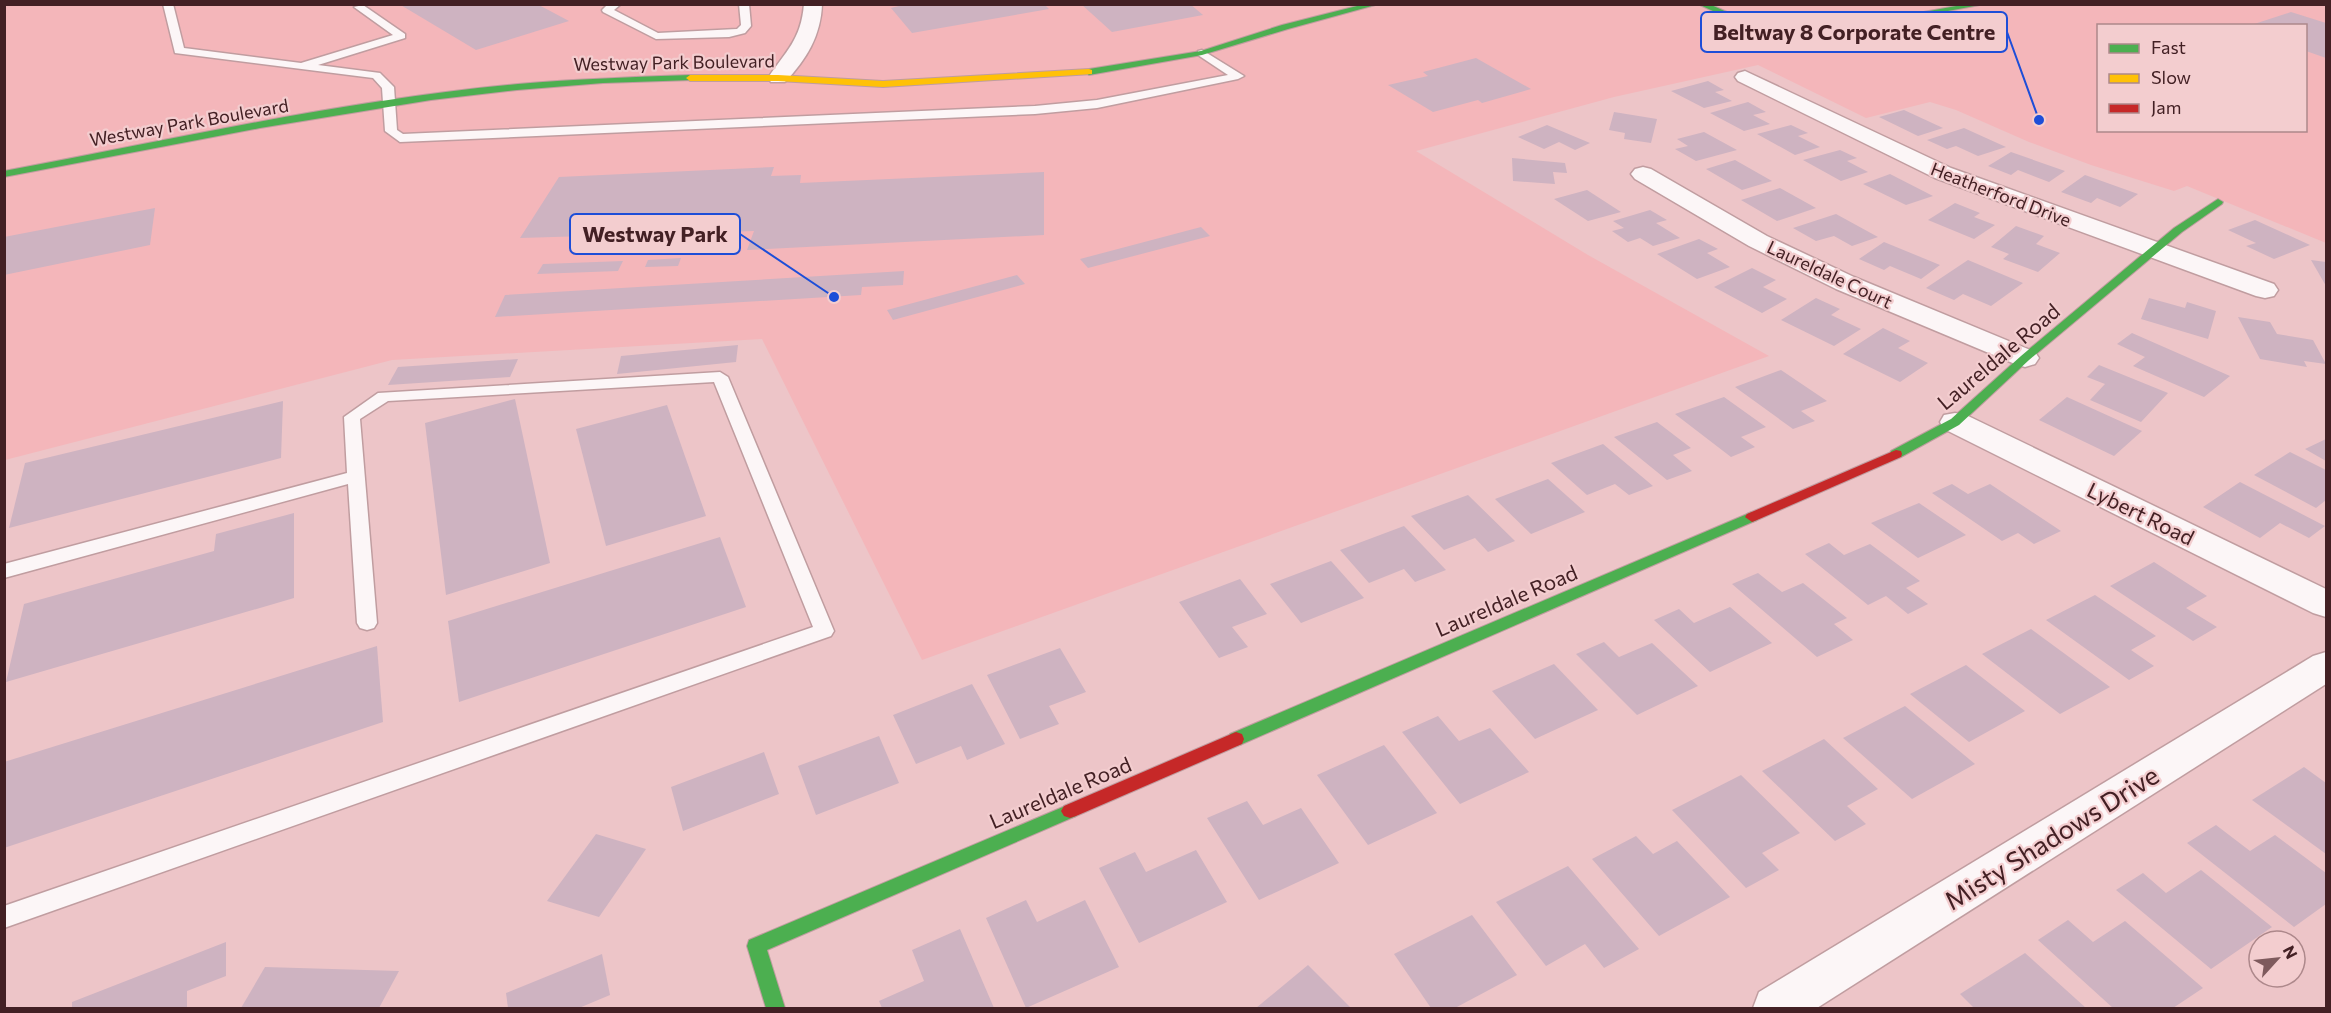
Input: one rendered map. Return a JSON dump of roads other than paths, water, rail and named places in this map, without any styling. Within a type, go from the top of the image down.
[{"type":"street","points":[[775,70],[800,62],[813,17],[813,4]]},
{"type":"street","name":"Westway Park Boulevard","points":[[4,174],[388,103],[496,88],[614,78],[775,70],[883,84],[984,80],[1090,72],[1202,52],[1274,30],[1376,4]]},
{"type":"street","points":[[1701,4],[1757,29],[1798,37],[1982,4]]},
{"type":"street","name":"Westway Park Boulevard","points":[[1102,56],[1274,30]]},
{"type":"street","name":"Heatherford Drive","points":[[1745,77],[1943,173],[2265,290]]},
{"type":"street","points":[[365,91],[393,86]]},
{"type":"street","name":"Laureldale Court","points":[[1643,174],[1758,241],[1845,283],[2025,358]]},
{"type":"street","name":"Laureldale Road","points":[[775,1008],[756,946],[1878,463],[1955,422],[2025,358],[2156,252],[2178,230],[2218,202]]},
{"type":"street","name":"Lybert Road","points":[[1955,422],[2326,604]]},
{"type":"street","name":"Misty Shadows Drive","points":[[1776,1008],[2326,666]]},
{"type":"lane","points":[[168,4],[179,51],[376,75],[393,86],[388,103],[391,131],[400,138],[939,116],[1097,104],[1238,76],[1202,52]]},
{"type":"lane","points":[[616,4],[607,10],[648,33],[666,36],[741,31],[746,26],[744,4]]},
{"type":"lane","points":[[297,67],[401,36],[359,7]]},
{"type":"lane","points":[[4,917],[824,631],[720,377],[384,396],[352,417],[367,623]]},
{"type":"lane","points":[[4,572],[356,476]]},
{"type":"place","name":"Beltway 8 Corporate Centre","points":[[2039,120]]},
{"type":"place","name":"Westway Park","points":[[834,297]]}]
